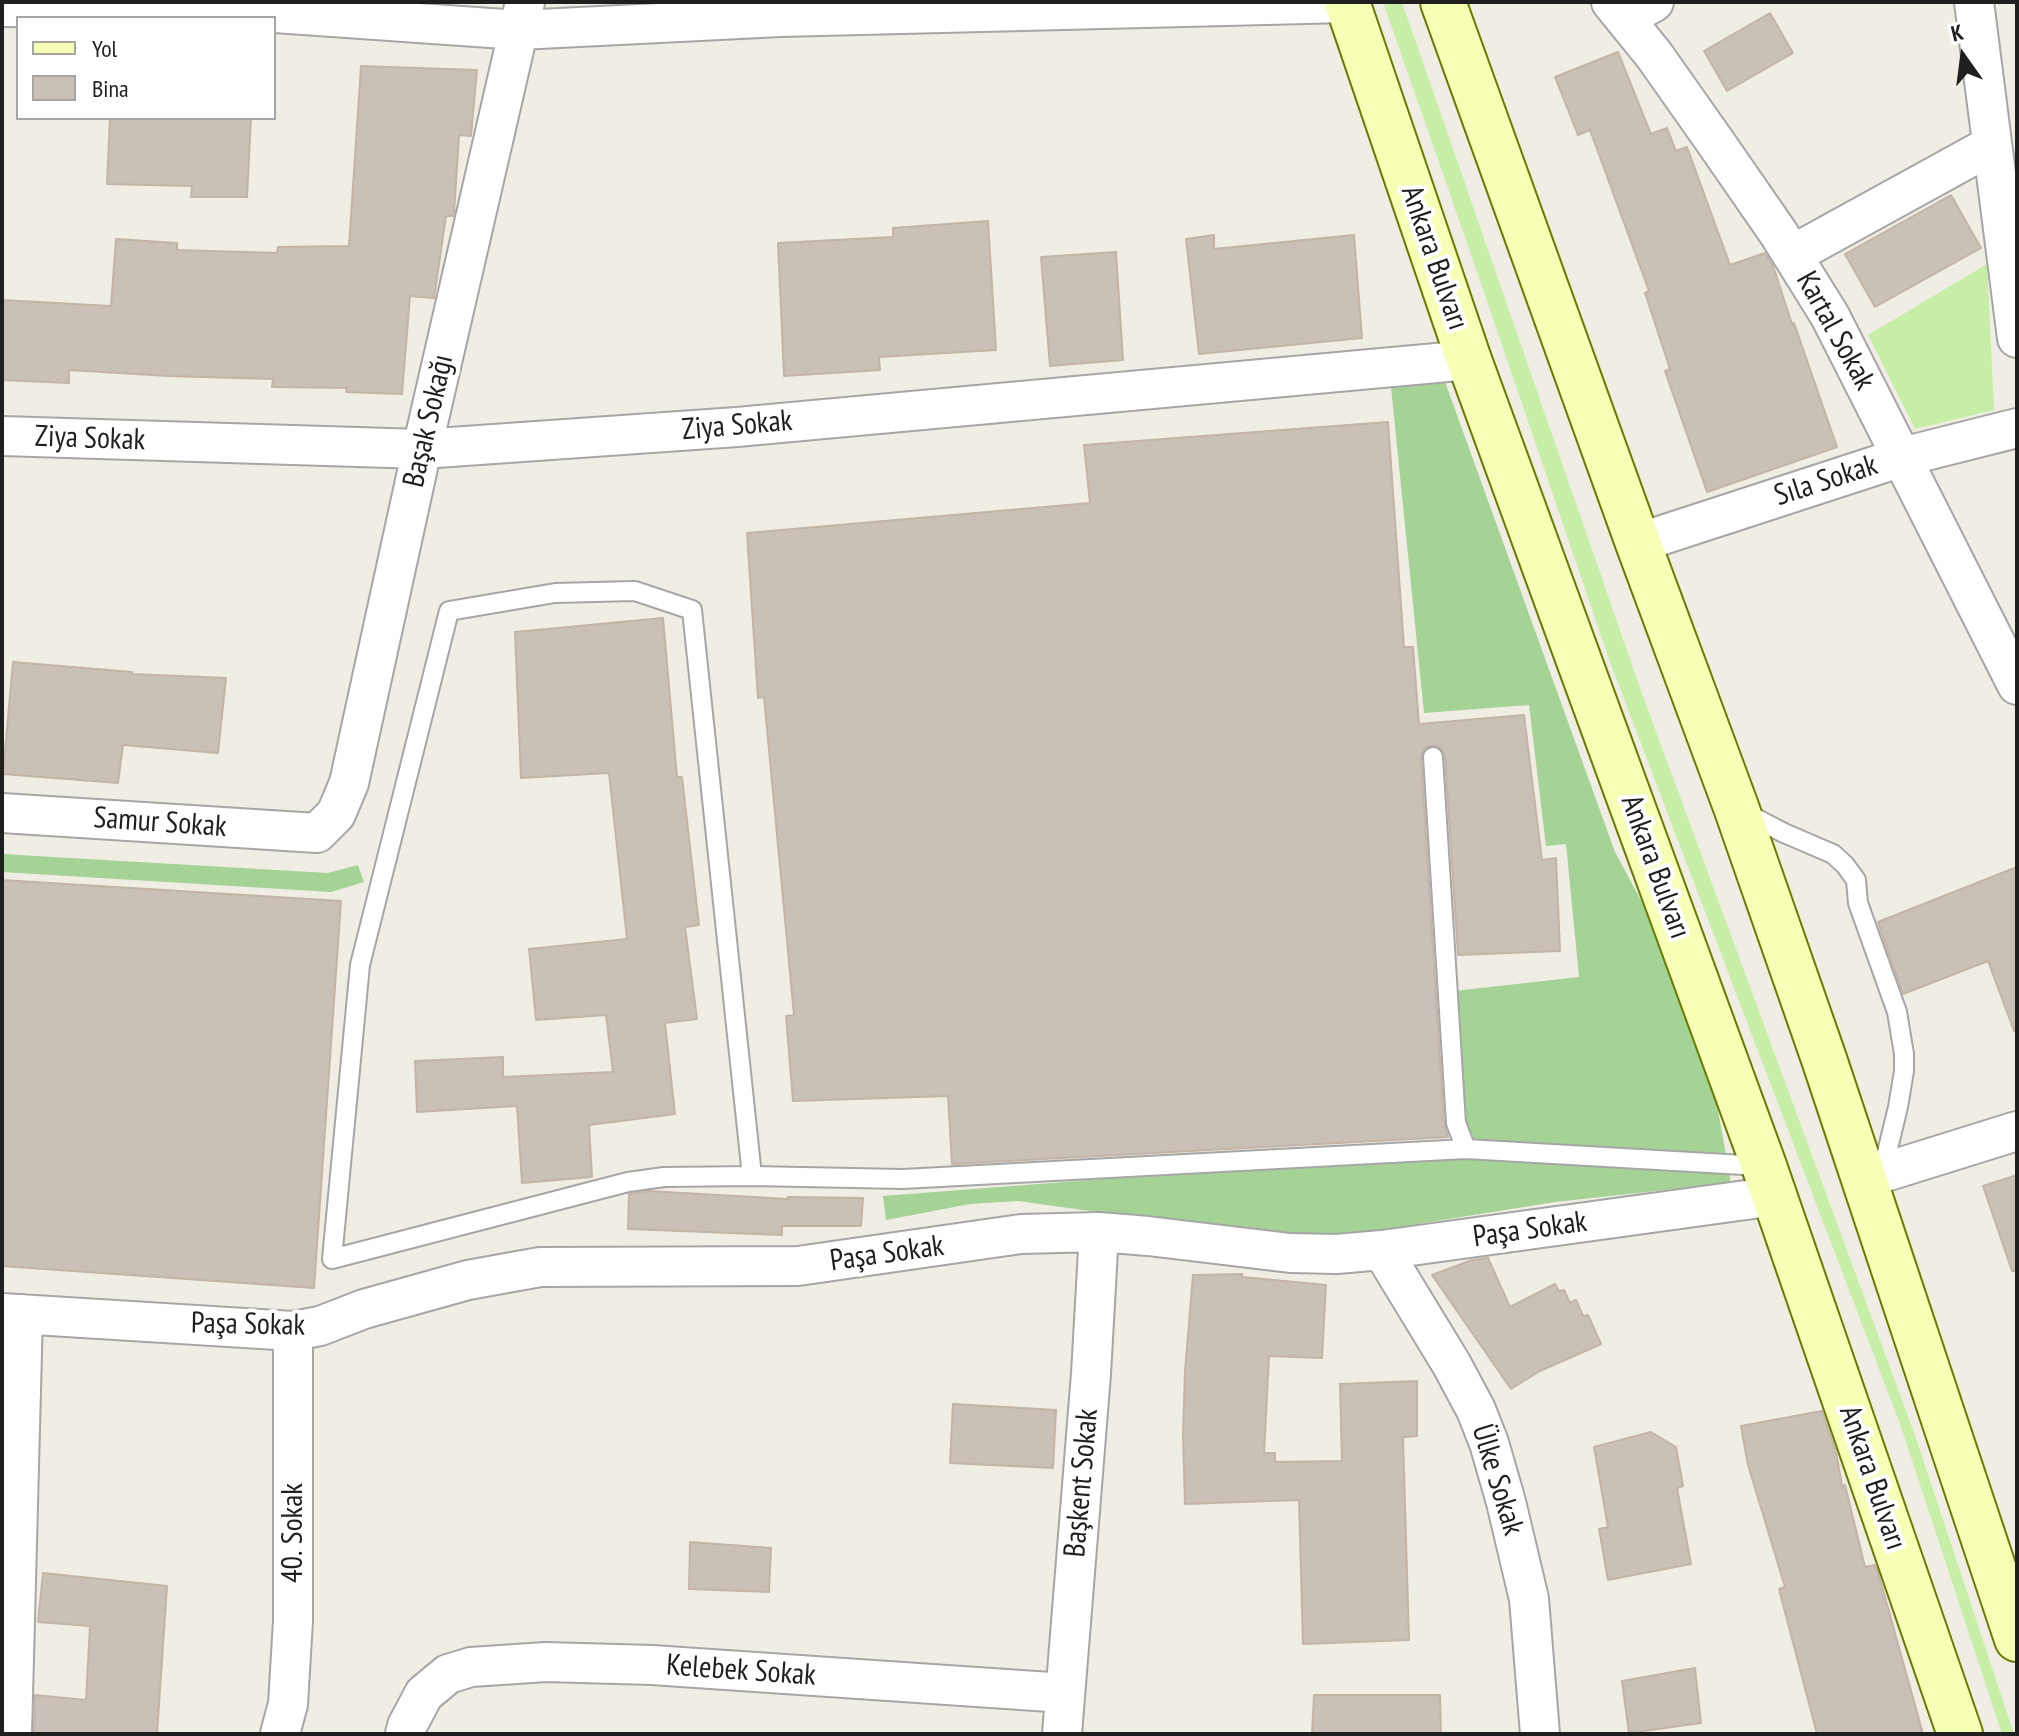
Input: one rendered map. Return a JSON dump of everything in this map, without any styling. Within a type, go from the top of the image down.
[{"type":"main road","points":[[1443,2],[1736,807],[1824,1059],[2017,1639]]},
{"type":"main road","name":"Ankara Bulvarı","points":[[1347,3],[1469,360],[1770,1181],[1960,1734]]},
{"type":"street","points":[[2,7],[232,6],[522,16],[810,16],[1347,3]]},
{"type":"street","points":[[1980,4],[1992,145],[2017,338]]},
{"type":"street","name":"Kartal Sokak","points":[[1630,7],[1680,92],[1830,316],[2017,685]]},
{"type":"street","name":"Başak Sokağı","points":[[317,833],[336,814],[349,783],[522,16]]},
{"type":"street","points":[[1792,255],[1992,145]]},
{"type":"street","name":"Ziya Sokak","points":[[2,436],[422,449],[737,427],[1469,360]]},
{"type":"street","name":"Sıla Sokak","points":[[1638,543],[1902,457],[2017,428]]},
{"type":"street","name":"Samur Sokak","points":[[2,813],[317,833]]},
{"type":"street","points":[[1882,1173],[2017,1131]]},
{"type":"street","name":"Paşa Sokak","points":[[12,1313],[293,1331],[320,1326],[364,1309],[468,1280],[540,1267],[798,1266],[1021,1234],[1099,1232],[1290,1253],[1337,1254],[1382,1250],[1770,1181]]},
{"type":"street","name":"Başkent Sokak","points":[[1062,1734],[1091,1374],[1099,1232]]},
{"type":"street","name":"Ülke Sokak","points":[[1382,1250],[1452,1365],[1489,1443],[1529,1599],[1540,1734]]},
{"type":"street","points":[[12,1313],[12,1734]]},
{"type":"street","name":"40. Sokak","points":[[280,1734],[288,1704],[293,1621],[293,1331]]},
{"type":"street","name":"Kelebek Sokak","points":[[405,1734],[424,1694],[448,1674],[471,1667],[546,1662],[652,1665],[1065,1693]]},
{"type":"lane","points":[[752,1176],[692,610],[635,591],[555,593],[449,611],[360,965],[332,1259],[628,1182],[664,1177],[903,1179],[1466,1149],[1770,1181]]},
{"type":"lane","points":[[1433,757],[1456,1123],[1466,1149]]},
{"type":"lane","points":[[1736,807],[1784,833],[1833,854],[1856,880],[1858,903],[1897,1012],[1904,1054],[1898,1107],[1882,1173]]},
{"type":"green space","points":[[1383,2],[1402,2],[1640,688],[1916,1438],[2014,1734],[2002,1734],[1900,1424],[1610,662]]},
{"type":"green space","points":[[1987,264],[1994,410],[1915,429],[1868,335]]},
{"type":"green space","points":[[1444,379],[1615,852],[1673,960],[1712,1077],[1731,1183],[1555,1202],[1355,1234],[1300,1234],[1018,1201],[970,1204],[886,1220],[883,1196],[1464,1151],[1454,991],[1579,977],[1566,844],[1546,846],[1529,705],[1424,713],[1391,387]]},
{"type":"green space","points":[[2,854],[328,873],[358,865],[364,882],[331,892],[2,872]]},
{"type":"building","points":[[1770,13],[1793,53],[1727,91],[1704,51]]},
{"type":"building","points":[[1618,52],[1651,134],[1667,128],[1676,151],[1687,147],[1730,265],[1765,253],[1773,266],[1837,447],[1707,492],[1665,371],[1670,369],[1645,293],[1649,291],[1590,130],[1578,135],[1555,77]]},
{"type":"building","points":[[361,66],[477,70],[471,136],[459,135],[454,214],[446,216],[434,298],[410,296],[402,394],[346,392],[347,388],[272,387],[273,379],[69,370],[69,383],[2,380],[2,300],[111,306],[116,239],[177,243],[177,250],[277,253],[278,247],[349,246]]},
{"type":"building","points":[[110,120],[251,120],[247,197],[191,197],[192,186],[107,184]]},
{"type":"building","points":[[1951,195],[1981,248],[1875,307],[1845,254]]},
{"type":"building","points":[[988,221],[996,350],[879,357],[880,370],[784,376],[778,243],[893,237],[893,228]]},
{"type":"building","points":[[1214,235],[1214,249],[1354,235],[1362,338],[1199,354],[1186,239]]},
{"type":"building","points":[[1116,252],[1123,360],[1050,366],[1041,257]]},
{"type":"building","points":[[1388,422],[1404,647],[1413,647],[1419,724],[1524,715],[1542,860],[1556,858],[1560,951],[1458,955],[1445,756],[1438,746],[1427,747],[1423,751],[1444,1124],[1448,1137],[952,1164],[948,1096],[793,1101],[786,1016],[794,1015],[764,697],[758,698],[747,533],[1090,503],[1084,445]]},
{"type":"building","points":[[663,618],[677,777],[682,777],[699,925],[685,927],[697,1019],[665,1023],[675,1114],[589,1125],[592,1177],[522,1183],[517,1106],[417,1112],[415,1061],[503,1057],[503,1077],[613,1072],[606,1015],[536,1020],[529,949],[627,939],[609,773],[521,778],[515,632]]},
{"type":"building","points":[[13,662],[132,674],[226,678],[218,753],[123,745],[118,783],[3,774]]},
{"type":"building","points":[[2017,867],[2017,1030],[2014,1031],[1988,961],[1903,994],[1878,922]]},
{"type":"building","points":[[2,880],[341,901],[314,1288],[2,1266]]},
{"type":"building","points":[[2017,1175],[2017,1271],[2012,1271],[1983,1186]]},
{"type":"building","points":[[648,1191],[788,1199],[863,1198],[861,1226],[782,1226],[782,1235],[628,1229],[629,1194]]},
{"type":"building","points":[[1488,1258],[1510,1307],[1555,1284],[1559,1291],[1564,1290],[1570,1303],[1576,1300],[1583,1316],[1588,1315],[1601,1344],[1540,1371],[1511,1389],[1432,1275],[1472,1260]]},
{"type":"building","points":[[1242,1274],[1242,1277],[1326,1285],[1322,1358],[1269,1356],[1264,1453],[1275,1453],[1275,1462],[1342,1461],[1340,1384],[1417,1381],[1417,1436],[1403,1437],[1409,1640],[1303,1644],[1299,1500],[1185,1504],[1185,1371],[1193,1275]]},
{"type":"building","points":[[953,1404],[1056,1410],[1053,1468],[950,1463]]},
{"type":"building","points":[[1822,1411],[1836,1452],[1842,1486],[1845,1485],[1865,1567],[1875,1565],[1878,1572],[1923,1734],[1817,1734],[1779,1589],[1785,1587],[1748,1465],[1741,1426]]},
{"type":"building","points":[[1651,1432],[1676,1447],[1683,1486],[1677,1488],[1691,1564],[1608,1580],[1599,1529],[1608,1527],[1594,1447]]},
{"type":"building","points":[[690,1542],[771,1548],[769,1592],[689,1589]]},
{"type":"building","points":[[43,1573],[167,1586],[157,1734],[34,1734],[35,1695],[86,1700],[90,1626],[38,1622]]},
{"type":"building","points":[[1695,1668],[1701,1723],[1629,1733],[1622,1681]]},
{"type":"building","points":[[1314,1695],[1440,1695],[1441,1734],[1312,1734]]}]
